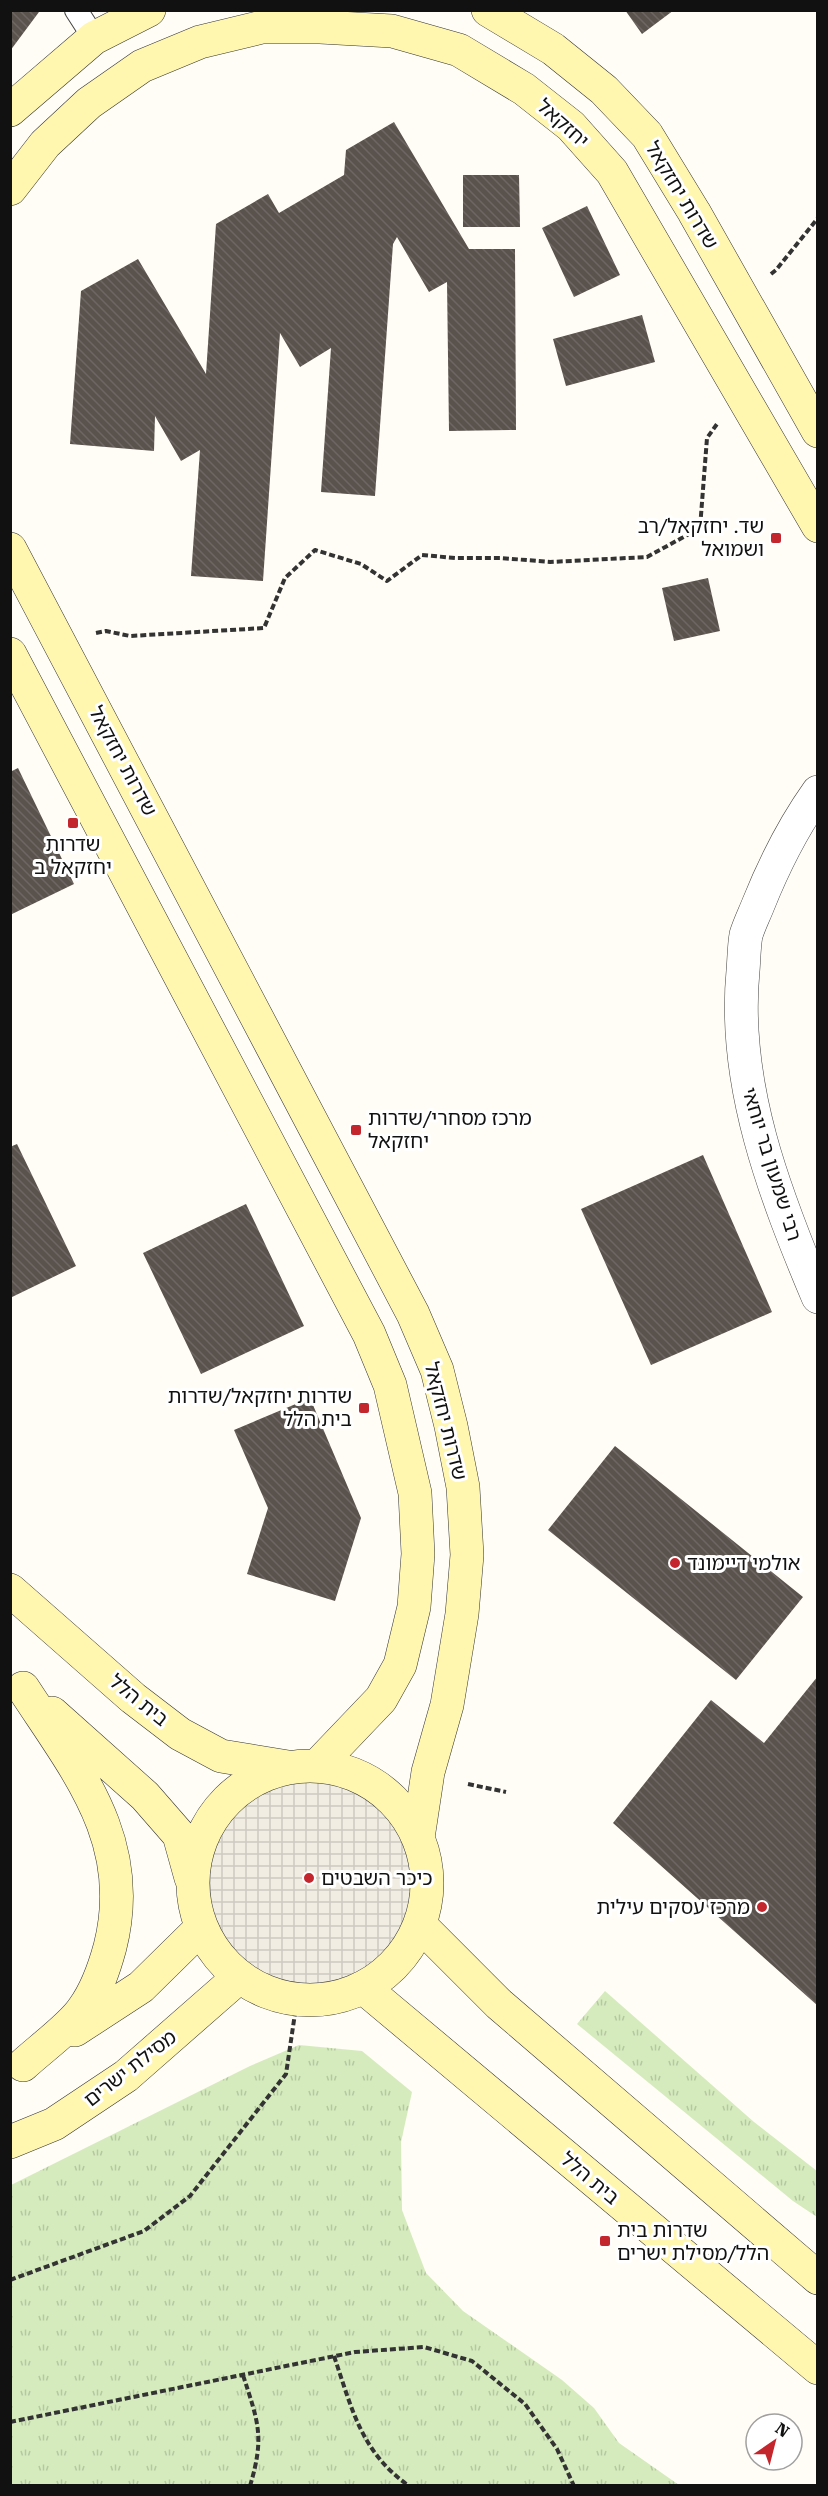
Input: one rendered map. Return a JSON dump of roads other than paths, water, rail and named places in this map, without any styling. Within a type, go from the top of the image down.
[{"type":"street","points":[[10,110],[94,38],[149,10]]},
{"type":"street","name":"שדרות יחזקאל","points":[[488,10],[553,48],[604,90],[647,135],[818,431]]},
{"type":"street","name":"יחזקאל","points":[[121,81],[142,66],[200,42],[262,27],[320,27],[392,31],[459,50],[524,89],[571,126],[612,172],[818,526]]},
{"type":"street","points":[[10,189],[45,144],[89,103],[121,81],[94,38]]},
{"type":"street","name":"שדרות יחזקאל","points":[[10,549],[413,1314],[436,1370],[464,1487],[466,1572],[462,1614],[447,1705],[428,1772],[418,1838]]},
{"type":"street","points":[[10,654],[369,1334],[390,1385],[415,1493],[418,1554],[414,1607],[400,1665],[381,1699],[303,1767],[258,1778],[231,1796],[210,1821],[197,1850],[192,1882],[193,1900],[201,1928],[217,1955],[239,1977],[266,1992],[297,2000],[318,2000],[342,1996],[364,1988],[387,1971],[406,1950],[420,1925],[426,1894],[426,1866],[418,1838]]},
{"type":"street","name":"רבי שמעון בר יוחאי","points":[[818,792],[800,816],[771,873],[746,935],[740,999],[745,1071],[769,1167],[797,1249],[818,1298]]},
{"type":"street","points":[[190,995],[234,974]]},
{"type":"street","name":"בית הלל","points":[[10,1590],[134,1698],[180,1734],[221,1756],[342,1771],[367,1781],[405,1816],[418,1838]]},
{"type":"street","points":[[17,1683],[145,1796],[179,1835],[192,1882]]},
{"type":"street","points":[[17,1683],[90,1791],[109,1837],[117,1887],[114,1928],[102,1977],[82,2011],[17,2067]]},
{"type":"street","points":[[420,1925],[499,2004],[818,2278]]},
{"type":"street","points":[[17,2067],[141,1987],[201,1928]]},
{"type":"street","name":"מסילת ישרים","points":[[10,2142],[54,2124],[126,2076],[239,1977]]},
{"type":"street","name":"בית הלל","points":[[364,1988],[818,2368]]},
{"type":"lane","points":[[76,10],[94,38]]},
{"type":"place","name":"שד. יחזקאל/רב ושמואל","points":[[776,538]]},
{"type":"place","name":"שדרות יחזקאל ב","points":[[73,823]]},
{"type":"place","name":"מרכז מסחרי/שדרות יחזקאל","points":[[356,1130]]},
{"type":"place","name":"שדרות יחזקאל/שדרות בית הלל","points":[[364,1408]]},
{"type":"place","name":"אולמי דיימונד","points":[[675,1563]]},
{"type":"place","name":"כיכר השבטים","points":[[309,1878]]},
{"type":"place","name":"מרכז עסקים עילית","points":[[762,1907]]},
{"type":"place","name":"שדרות בית הלל/מסילת ישרים","points":[[605,2241]]}]
